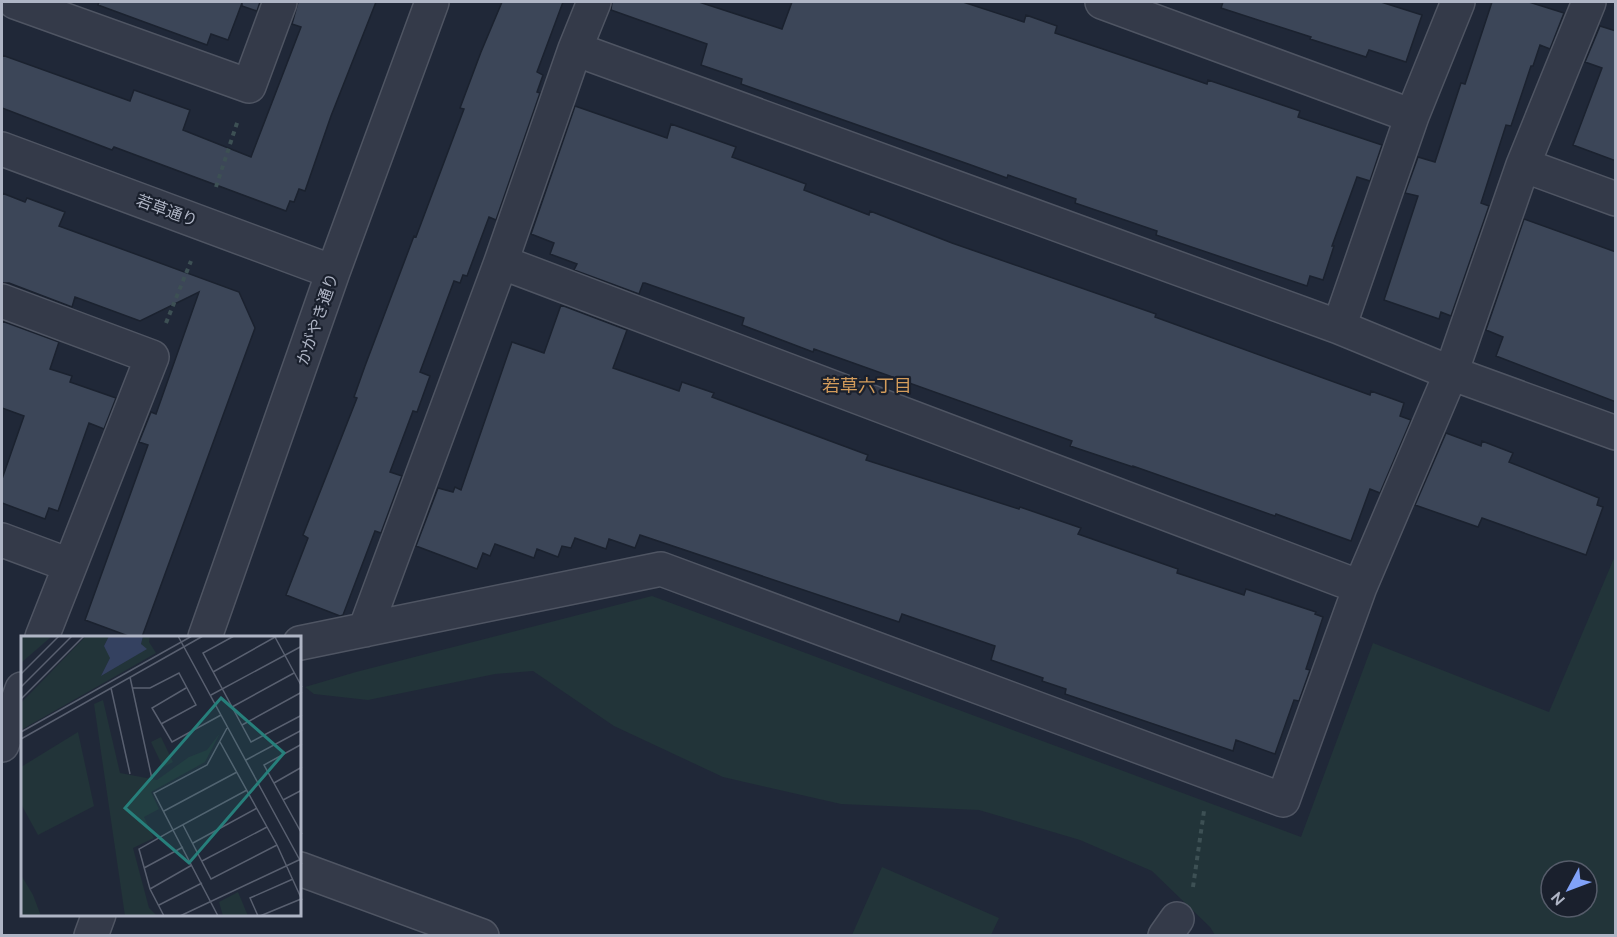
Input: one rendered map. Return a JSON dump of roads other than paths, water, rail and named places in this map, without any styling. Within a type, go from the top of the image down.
[{"type":"street","points":[[15,2],[249,86],[280,2]]},
{"type":"street","name":"かがやき通り","points":[[206,636],[333,272],[432,2]]},
{"type":"street","points":[[365,630],[594,2]]},
{"type":"street","points":[[1102,2],[1412,116]]},
{"type":"street","points":[[1339,327],[1412,116],[1458,2]]},
{"type":"street","points":[[302,643],[661,569],[1283,800],[1360,587],[1451,373],[1523,165],[1589,2]]},
{"type":"street","points":[[575,50],[1339,327],[1451,373],[1616,433]]},
{"type":"street","name":"若草通り","points":[[2,149],[333,272]]},
{"type":"street","points":[[1523,165],[1616,199]]},
{"type":"street","points":[[501,262],[1360,587]]},
{"type":"street","points":[[2,301],[152,357],[42,636]]},
{"type":"street","points":[[2,540],[69,565]]},
{"type":"street","points":[[2,745],[21,692]]},
{"type":"street","points":[[302,870],[482,936]]},
{"type":"street","points":[[91,936],[99,916]]},
{"type":"district","name":"若草六丁目","points":[[867,385]]}]
